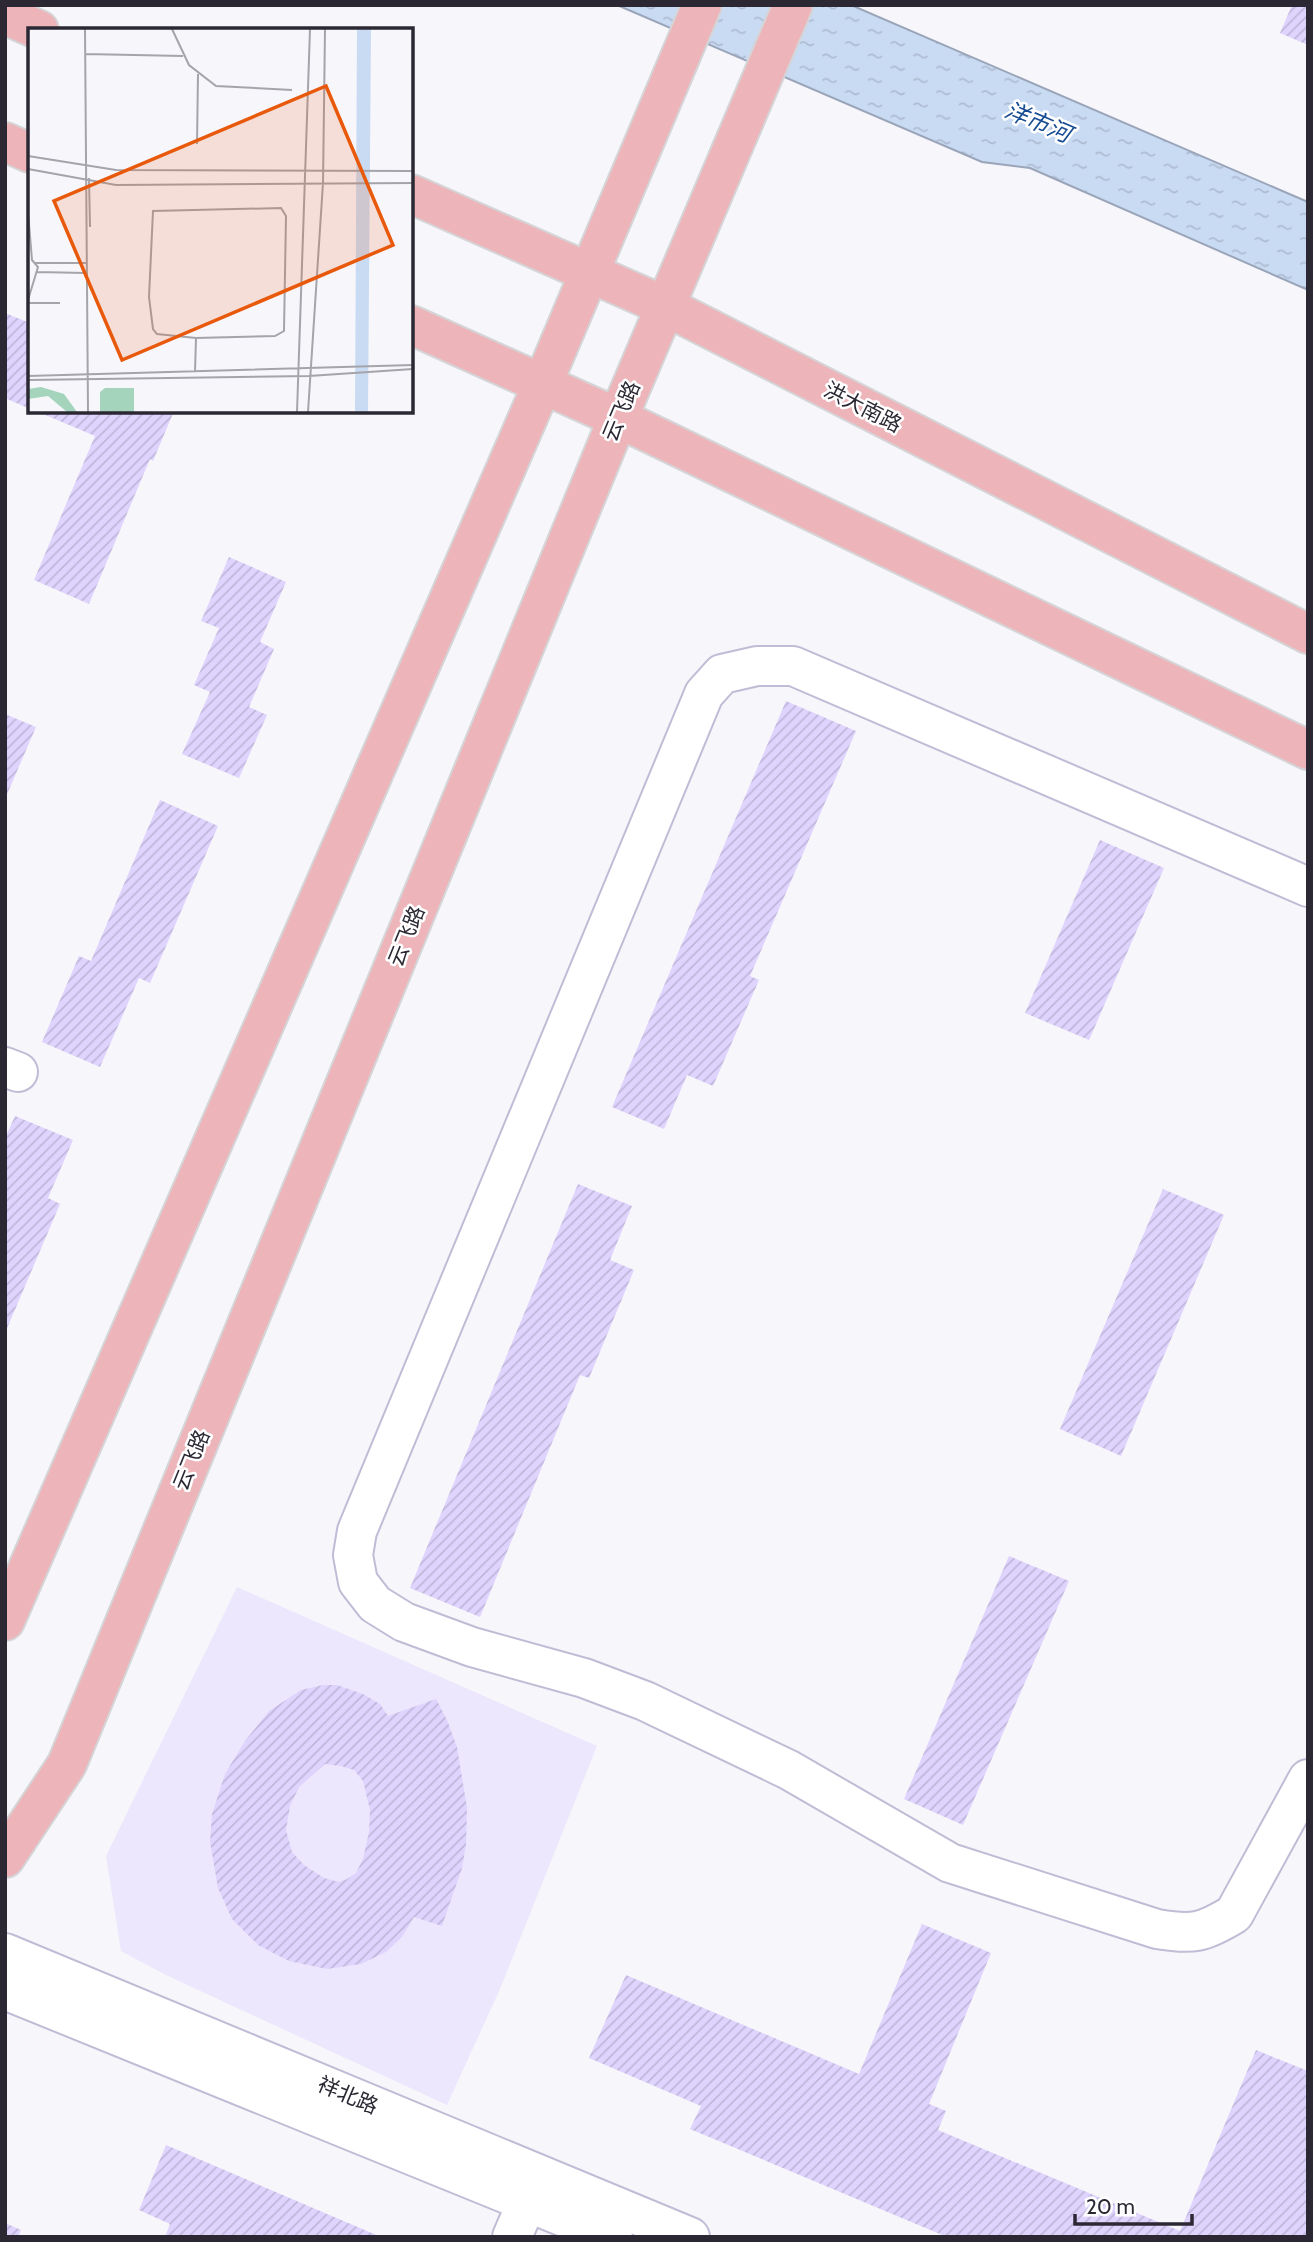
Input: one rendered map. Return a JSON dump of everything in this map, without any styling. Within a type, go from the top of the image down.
[{"type":"main road","points":[[5,1622],[542,383],[702,5]]},
{"type":"main road","name":"云飞路","points":[[5,1858],[66,1764],[618,418],[793,5]]},
{"type":"main road","points":[[5,15],[34,28]]},
{"type":"main road","points":[[5,142],[28,152]]},
{"type":"main road","name":"洪大南路","points":[[413,195],[665,306],[1308,635]]},
{"type":"main road","points":[[413,325],[618,418],[1308,750]]},
{"type":"street","points":[[1308,887],[793,666],[757,666],[722,674],[704,695],[698,707],[357,1531],[353,1555],[358,1582],[366,1593],[375,1604],[404,1622],[472,1647],[584,1678],[645,1701],[789,1770],[950,1863],[1157,1929],[1188,1934],[1213,1927],[1234,1914],[1308,1779]]},
{"type":"street","name":"祥北路","points":[[5,1953],[690,2237]]},
{"type":"street","name":"祥北路","points":[[5,1990],[527,2202],[598,2234]]},
{"type":"street","points":[[512,2237],[527,2202]]},
{"type":"shaded area","points":[[237,1587],[597,1746],[500,1989],[447,2105],[166,1975],[121,1951],[106,1856]]},
{"type":"water","name":"洋市河","points":[[617,5],[851,5],[1308,202],[1308,290],[1030,168],[982,162]]},
{"type":"building","points":[[1292,5],[1308,5],[1308,45],[1280,33]]},
{"type":"building","points":[[5,313],[28,322],[28,408],[5,398]]},
{"type":"building","points":[[41,413],[173,413],[153,461],[150,459],[89,604],[34,580],[95,436]]},
{"type":"building","points":[[229,557],[286,582],[260,642],[274,649],[249,707],[267,715],[239,778],[182,754],[210,692],[194,685],[219,628],[201,621]]},
{"type":"building","points":[[786,701],[856,731],[750,976],[759,980],[713,1086],[687,1075],[664,1129],[612,1107]]},
{"type":"building","points":[[5,714],[36,727],[5,799]]},
{"type":"building","points":[[160,800],[218,826],[150,983],[139,978],[100,1067],[42,1042],[79,956],[91,961]]},
{"type":"building","points":[[1100,840],[1164,868],[1089,1040],[1025,1013]]},
{"type":"building","points":[[15,1116],[73,1140],[48,1198],[60,1204],[5,1333],[5,1138]]},
{"type":"building","points":[[578,1184],[632,1206],[610,1260],[634,1270],[589,1378],[580,1375],[480,1617],[410,1588]]},
{"type":"building","points":[[1163,1189],[1224,1215],[1121,1456],[1060,1429]]},
{"type":"building","points":[[1009,1556],[1069,1581],[963,1825],[904,1799]]},
{"type":"building","points":[[337,1685],[363,1694],[380,1704],[388,1716],[436,1699],[457,1747],[467,1808],[466,1844],[462,1868],[442,1926],[414,1917],[402,1937],[386,1952],[361,1964],[327,1969],[289,1961],[258,1945],[232,1919],[218,1888],[210,1842],[212,1814],[225,1774],[245,1741],[269,1711],[301,1690]],"holes":[[[325,1764],[354,1770],[363,1781],[370,1810],[369,1832],[363,1859],[356,1873],[339,1882],[324,1878],[304,1865],[292,1852],[286,1830],[290,1806],[299,1787]]]},
{"type":"building","points":[[922,1924],[991,1953],[929,2104],[946,2111],[938,2130],[1180,2231],[1256,2050],[1308,2071],[1308,2237],[947,2237],[690,2129],[701,2106],[589,2058],[626,1975],[859,2074]]},
{"type":"building","points":[[166,2145],[381,2237],[165,2237],[170,2224],[139,2210]]},
{"type":"building","points":[[5,2223],[21,2230],[18,2237],[5,2237]]}]
